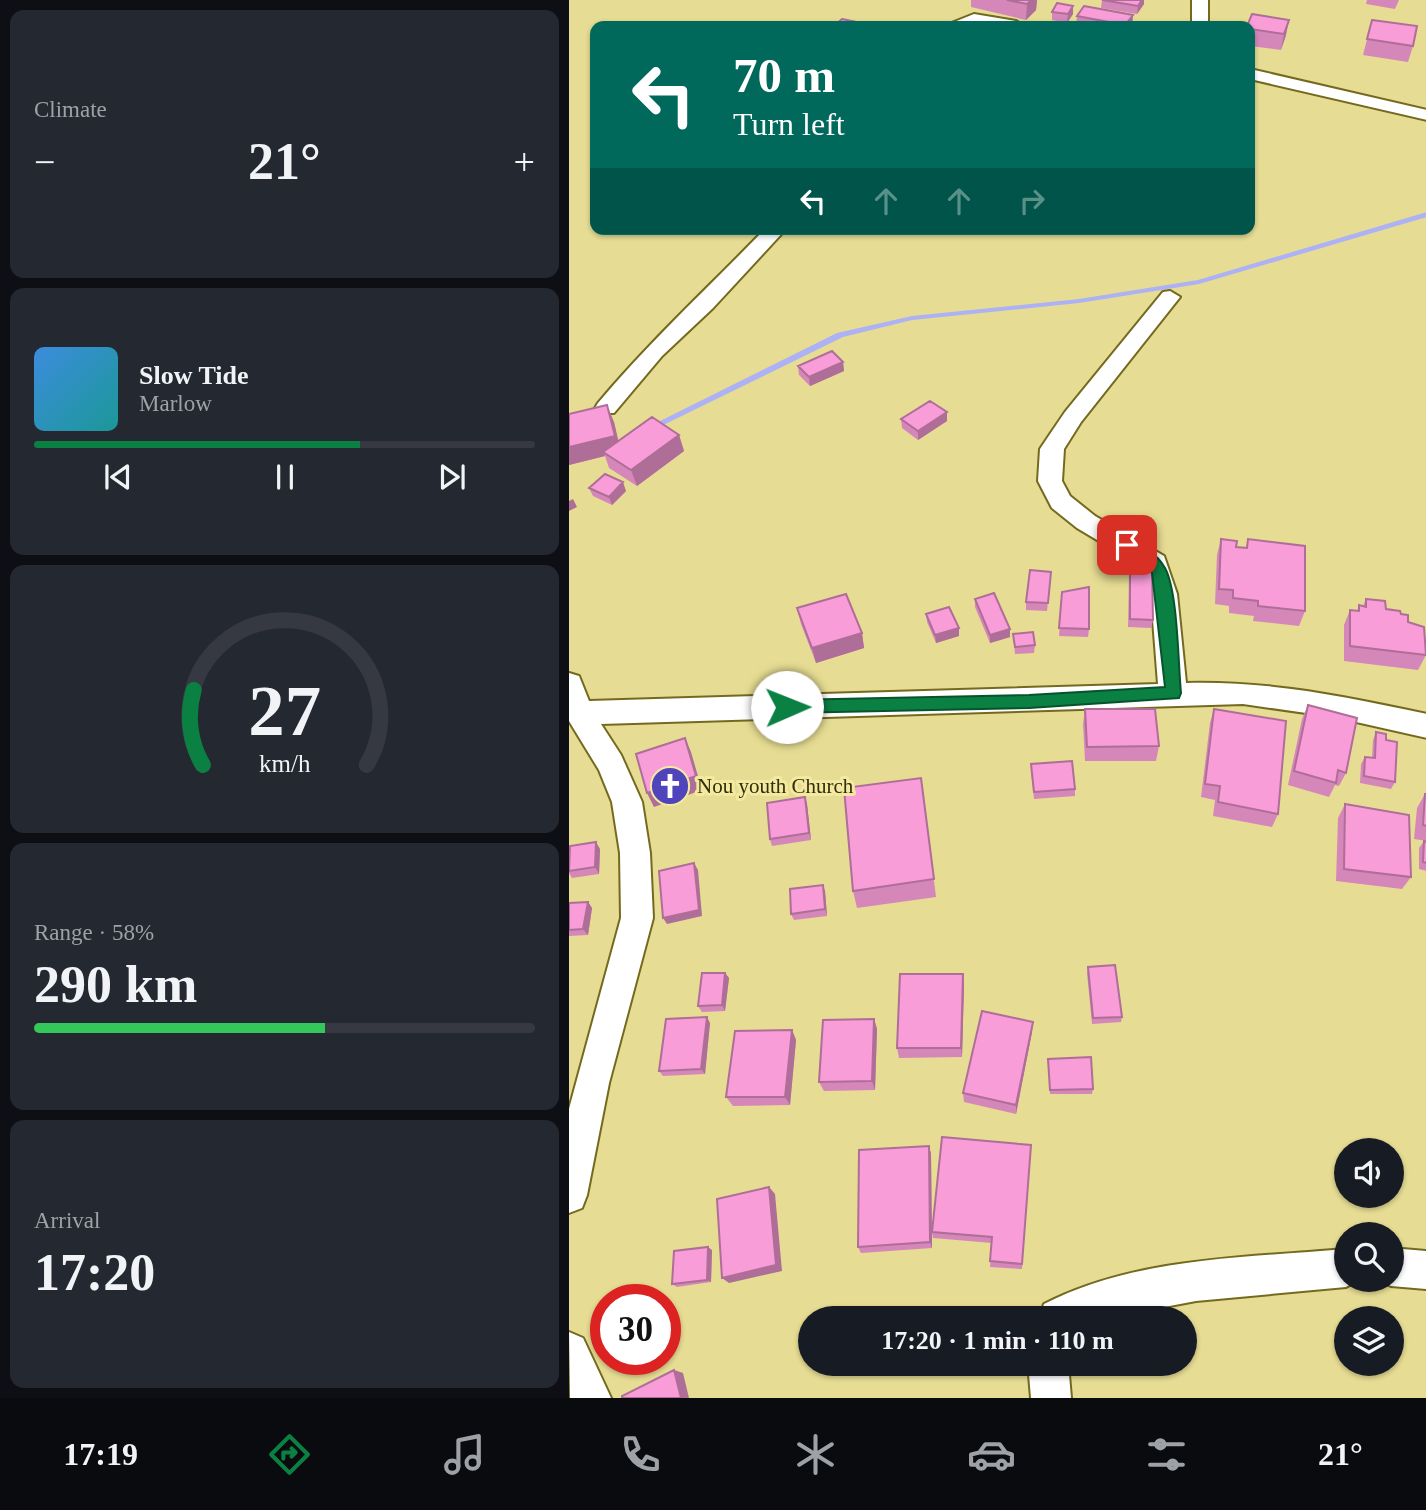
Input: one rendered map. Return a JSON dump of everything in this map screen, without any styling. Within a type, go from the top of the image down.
[{"type":"street","points":[[1200,0],[1200,21]]},
{"type":"street","points":[[968,21],[986,21]]},
{"type":"street","points":[[1255,75],[1426,115]]},
{"type":"street","points":[[606,408],[654,351],[706,303],[769,235]]},
{"type":"street","points":[[1170,297],[1073,417],[1052,449],[1050,481],[1061,502],[1086,522],[1155,563],[1164,594],[1173,693]]},
{"type":"street","points":[[569,1195],[592,1083],[637,918],[635,853],[627,802],[611,764],[574,698],[1029,702],[1173,693],[1243,693],[1334,705],[1426,726]]},
{"type":"street","points":[[1404,1268],[1426,1270]]},
{"type":"street","points":[[1077,1306],[1153,1288],[1334,1269]]},
{"type":"street","points":[[569,1352],[591,1398]]},
{"type":"street","points":[[1049,1376],[1051,1398]]},
{"type":"building","points":[[1007,0],[1031,0],[1027,4]]},
{"type":"building","points":[[1102,0],[1142,0],[1138,6]]},
{"type":"building","points":[[1057,3],[1073,6],[1068,14],[1052,12]]},
{"type":"building","points":[[1084,6],[1133,15],[1128,21],[1104,21],[1077,16]]},
{"type":"building","points":[[1252,14],[1289,20],[1284,34],[1255,30],[1255,21],[1249,21]]},
{"type":"building","points":[[1372,20],[1417,26],[1413,46],[1367,39]]},
{"type":"building","points":[[832,351],[843,362],[809,377],[798,366]]},
{"type":"building","points":[[930,401],[947,412],[918,431],[901,419]]},
{"type":"building","points":[[607,405],[615,436],[569,447],[569,414]]},
{"type":"building","points":[[652,417],[679,435],[631,470],[603,452]]},
{"type":"building","points":[[605,474],[623,482],[609,497],[589,488]]},
{"type":"building","points":[[1221,539],[1237,541],[1236,547],[1247,548],[1248,539],[1305,546],[1305,611],[1258,606],[1258,601],[1233,598],[1233,590],[1219,589]]},
{"type":"building","points":[[1130,567],[1152,568],[1153,620],[1130,619]]},
{"type":"building","points":[[1030,570],[1051,572],[1048,603],[1026,602]]},
{"type":"building","points":[[1089,587],[1089,629],[1059,628],[1062,592]]},
{"type":"building","points":[[994,593],[1010,629],[990,635],[975,599]]},
{"type":"building","points":[[846,594],[862,633],[812,648],[797,608]]},
{"type":"building","points":[[1366,599],[1385,601],[1386,609],[1400,611],[1401,614],[1408,615],[1408,622],[1424,627],[1426,655],[1350,646],[1350,610],[1359,611],[1359,605],[1366,607]]},
{"type":"building","points":[[949,607],[959,628],[935,635],[926,614]]},
{"type":"building","points":[[1033,632],[1035,645],[1015,647],[1013,634]]},
{"type":"building","points":[[1308,705],[1357,718],[1346,773],[1338,770],[1336,783],[1294,771]]},
{"type":"building","points":[[1085,709],[1155,709],[1159,746],[1087,747]]},
{"type":"building","points":[[1214,709],[1286,721],[1278,814],[1218,802],[1220,786],[1205,784]]},
{"type":"building","points":[[1376,732],[1386,734],[1386,740],[1397,742],[1395,782],[1364,776],[1365,757],[1375,758]]},
{"type":"building","points":[[685,738],[696,776],[647,793],[636,754]]},
{"type":"building","points":[[1072,761],[1075,789],[1034,792],[1031,764]]},
{"type":"building","points":[[921,778],[934,879],[853,891],[844,788]]},
{"type":"building","points":[[1427,794],[1427,826],[1423,825]]},
{"type":"building","points":[[805,797],[809,833],[770,839],[767,803]]},
{"type":"building","points":[[1345,804],[1409,815],[1411,877],[1344,869]]},
{"type":"building","points":[[1424,841],[1427,842],[1427,863],[1423,862]]},
{"type":"building","points":[[596,842],[595,867],[569,871],[570,846]]},
{"type":"building","points":[[694,863],[699,910],[663,918],[659,871]]},
{"type":"building","points":[[823,885],[825,909],[791,914],[790,889]]},
{"type":"building","points":[[588,902],[583,929],[569,930],[569,903]]},
{"type":"building","points":[[1115,965],[1122,1017],[1093,1018],[1088,967]]},
{"type":"building","points":[[702,973],[725,973],[722,1005],[698,1006]]},
{"type":"building","points":[[900,974],[963,974],[961,1048],[897,1048]]},
{"type":"building","points":[[982,1011],[1033,1022],[1016,1105],[963,1093]]},
{"type":"building","points":[[707,1017],[701,1069],[659,1071],[666,1019]]},
{"type":"building","points":[[874,1019],[872,1081],[819,1082],[823,1020]]},
{"type":"building","points":[[792,1030],[785,1097],[726,1097],[735,1031]]},
{"type":"building","points":[[1091,1057],[1093,1089],[1050,1090],[1048,1059]]},
{"type":"building","points":[[942,1137],[1031,1145],[1022,1264],[990,1261],[992,1237],[932,1232]]},
{"type":"building","points":[[929,1146],[930,1242],[858,1247],[859,1150]]},
{"type":"building","points":[[769,1187],[776,1265],[722,1278],[717,1199]]},
{"type":"building","points":[[708,1247],[707,1280],[672,1284],[674,1251]]},
{"type":"building","points":[[664,1375],[675,1375],[681,1398],[622,1398]]},
{"type":"waterway","points":[[650,428],[840,335],[912,318],[1079,301],[1199,282],[1427,214]]},
{"type":"place","name":"Nou youth Church","points":[[670,786]]},
{"type":"route","points":[[787,707],[1029,702],[1173,693],[1164,594],[1159,571],[1147,556],[1127,545]]}]
